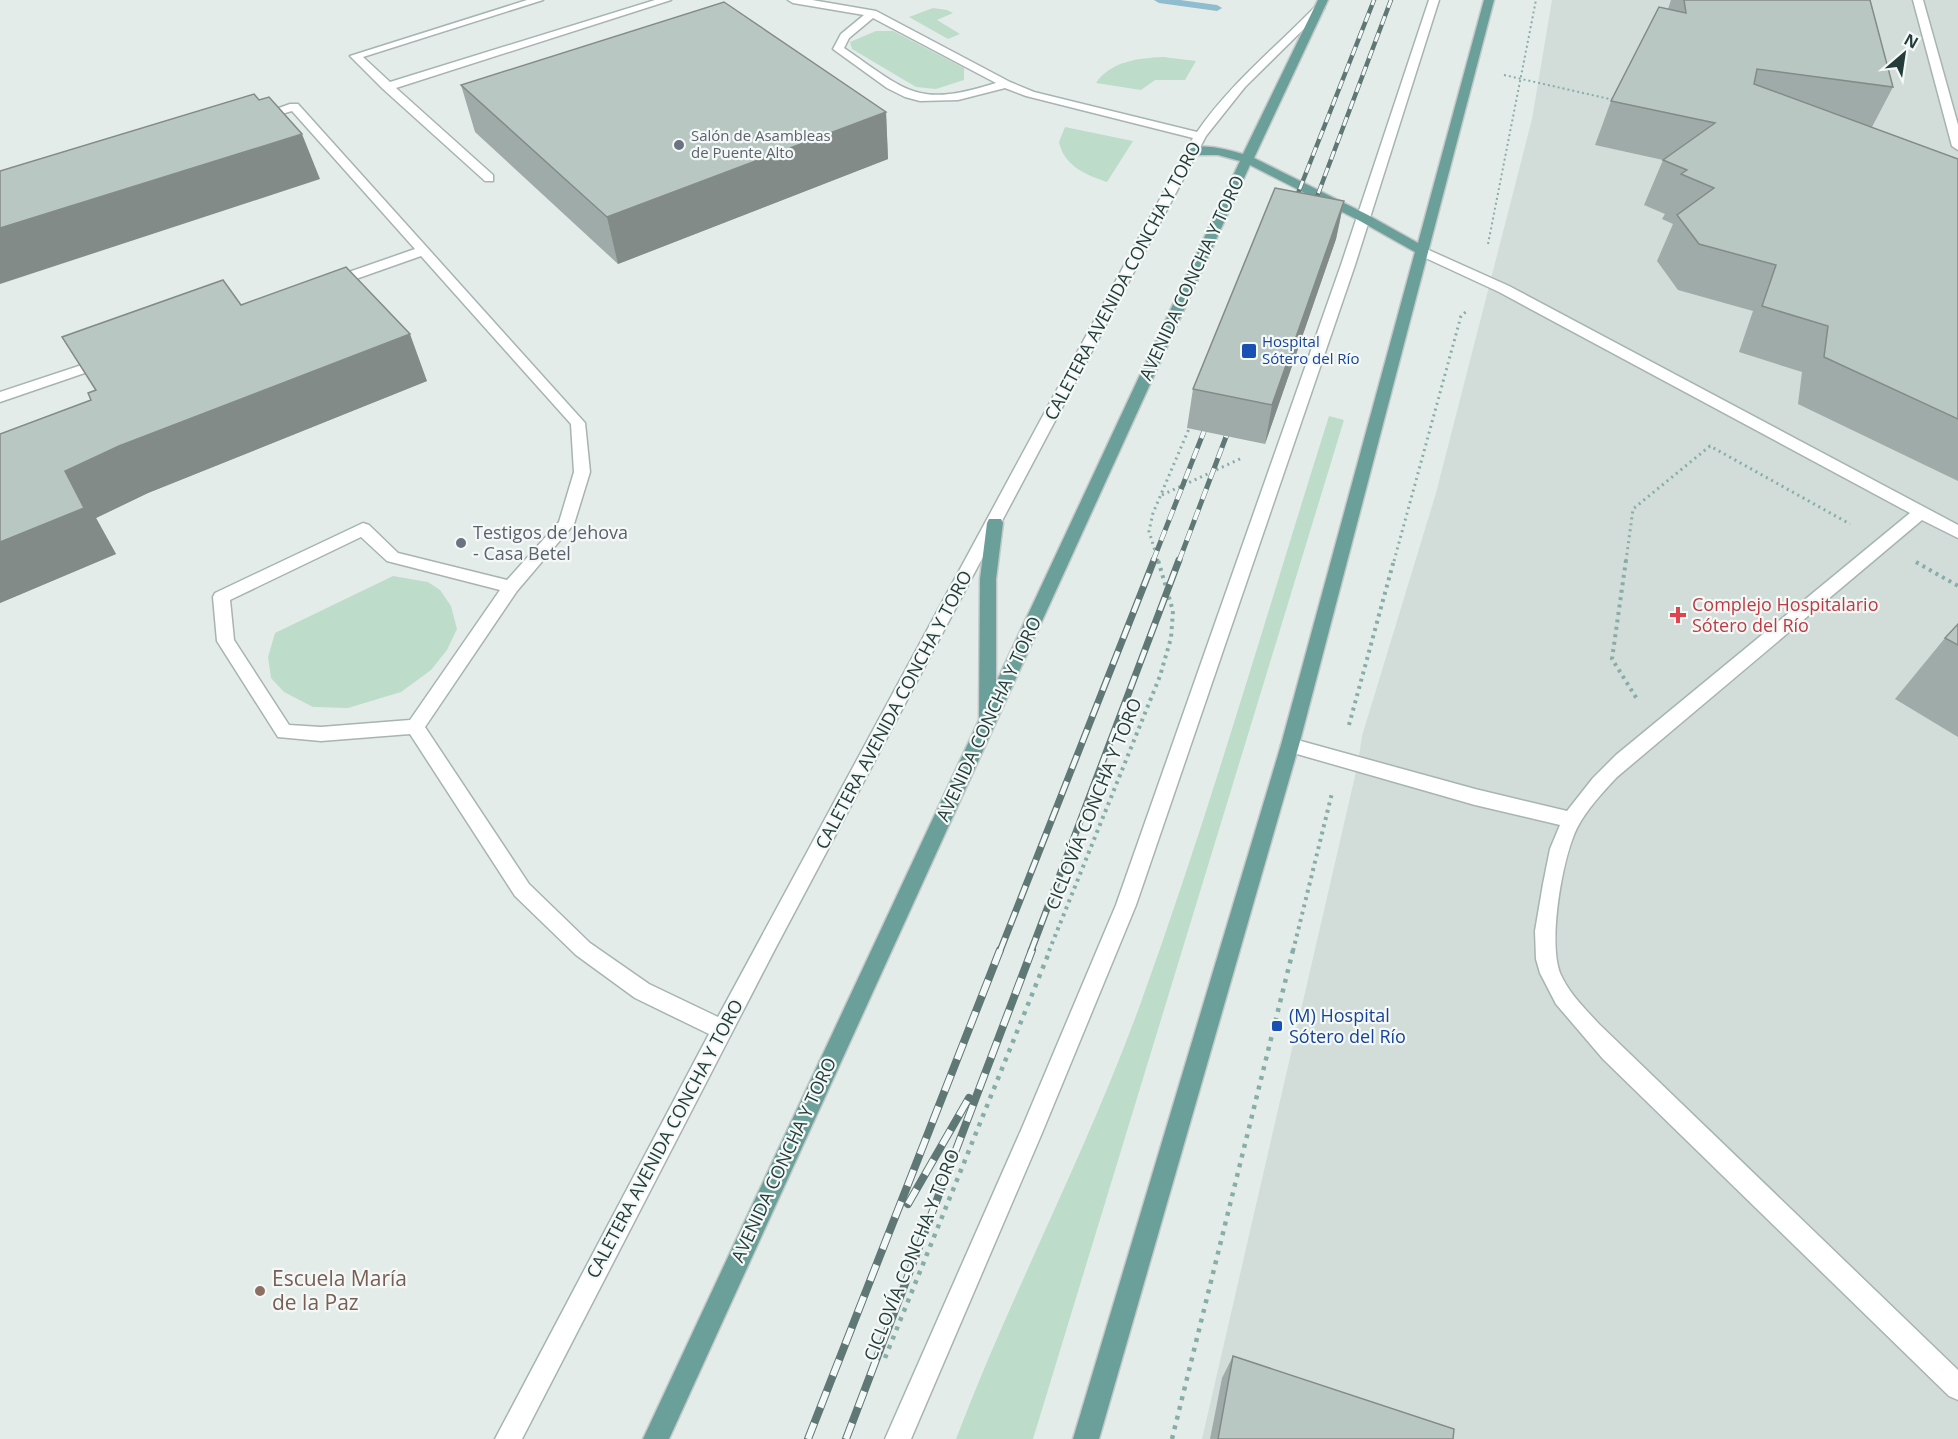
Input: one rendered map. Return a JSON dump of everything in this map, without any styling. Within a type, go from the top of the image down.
[{"type":"main road","points":[[1086,1439],[1290,745],[1489,0]]},
{"type":"main road","name":"AVENIDA CONCHA Y TORO","points":[[656,1439],[1247,159],[1321,4]]},
{"type":"main road","points":[[1192,151],[1219,151],[1247,159],[1364,218],[1422,251]]},
{"type":"main road","points":[[987,725],[988,579],[995,523]]},
{"type":"street","points":[[489,178],[355,56],[538,0]]},
{"type":"street","points":[[387,87],[666,0]]},
{"type":"street","points":[[793,0],[872,13],[1006,84],[1030,94],[1200,136]]},
{"type":"street","points":[[898,1439],[1031,1133],[1126,905],[1364,218],[1434,0]]},
{"type":"street","points":[[1918,0],[1958,146]]},
{"type":"street","name":"CALETERA AVENIDA CONCHA Y TORO","points":[[508,1439],[723,1030],[1200,136],[1225,100],[1288,42],[1321,4]]},
{"type":"street","points":[[872,13],[845,36],[838,49],[910,96],[939,98],[976,93],[1006,84]]},
{"type":"street","points":[[249,120],[294,106],[578,423],[582,472],[566,524],[511,587],[415,727]]},
{"type":"street","points":[[1422,251],[1481,277],[1958,532]]},
{"type":"street","points":[[314,289],[423,252]]},
{"type":"street","points":[[0,397],[114,358]]},
{"type":"street","points":[[1921,512],[1658,732],[1631,751],[1572,820],[1564,838],[1553,884],[1547,919],[1546,958],[1556,986],[1578,1017],[1611,1052],[1958,1387]]},
{"type":"street","points":[[415,727],[321,734],[284,732],[226,640],[221,597],[363,529],[393,557],[511,587]]},
{"type":"street","points":[[415,727],[522,890],[583,949],[642,991],[723,1030]]},
{"type":"street","points":[[1290,745],[1475,797],[1572,820]]},
{"type":"path","points":[[1481,277],[1536,0]]},
{"type":"path","points":[[1471,68],[1614,100]]},
{"type":"path","points":[[1172,1439],[1340,758],[1461,316],[1475,303]]},
{"type":"path","name":"CICLOVÍA CONCHA Y TORO","points":[[884,1362],[1160,676],[1171,638],[1173,611],[1149,531],[1153,513],[1193,419]]},
{"type":"path","points":[[1658,732],[1612,659],[1633,509],[1710,446],[1958,586]]},
{"type":"shaded area","name":"Complejo Hospitalario Sótero del Río","points":[[1552,0],[1958,0],[1958,1439],[1202,1439],[1358,763],[1362,736],[1436,493],[1532,119]]},
{"type":"green space","points":[[933,8],[953,13],[937,20],[960,34],[948,39],[909,17]]},
{"type":"green space","points":[[876,31],[893,31],[964,68],[964,80],[936,89],[916,87],[852,49],[850,42]]},
{"type":"green space","points":[[1163,57],[1196,61],[1185,80],[1155,80],[1141,90],[1096,83],[1117,65],[1145,58]]},
{"type":"green space","points":[[1065,127],[1133,141],[1107,182],[1084,173],[1066,157],[1059,142]]},
{"type":"green space","points":[[1329,416],[1344,420],[1033,1439],[956,1439],[1001,1330],[1096,1115],[1140,1005],[1214,786]]},
{"type":"green space","points":[[393,576],[428,582],[440,590],[451,606],[457,629],[447,650],[431,670],[401,692],[348,708],[313,707],[284,692],[271,678],[268,657],[275,633]]},
{"type":"building","points":[[1684,0],[1870,0],[1893,87],[1757,69],[1754,84],[1958,159],[1958,419],[1824,357],[1828,326],[1762,306],[1776,265],[1699,244],[1677,215],[1714,188],[1681,174],[1687,170],[1663,160],[1715,123],[1611,101],[1659,7],[1686,13]]},
{"type":"building","name":"Salón de Asambleas de Puente Alto","points":[[724,2],[886,112],[607,217],[461,85]]},
{"type":"building","points":[[254,94],[259,100],[269,97],[302,134],[0,228],[0,171]]},
{"type":"building","points":[[1275,188],[1344,201],[1272,405],[1193,389]]},
{"type":"building","points":[[346,267],[410,334],[119,446],[65,471],[84,508],[0,542],[0,434],[91,400],[88,393],[96,390],[62,337],[223,280],[241,305]]},
{"type":"building","points":[[1958,624],[1958,645],[1945,638]]},
{"type":"building","points":[[1233,1356],[1454,1429],[1453,1439],[1218,1439]]},
{"type":"waterway","points":[[1159,0],[1217,8]]},
{"type":"railway","points":[[1293,206],[1374,0]]},
{"type":"railway","points":[[1312,210],[1391,0]]},
{"type":"railway","points":[[1153,561],[1210,416]]},
{"type":"railway","points":[[1179,561],[1232,421]]},
{"type":"railway","points":[[1000,951],[1154,560]]},
{"type":"railway","points":[[1031,951],[1179,560]]},
{"type":"railway","points":[[808,1439],[1000,950]]},
{"type":"railway","points":[[846,1439],[1032,950]]},
{"type":"railway","points":[[908,1204],[969,1098]]},
{"type":"place","name":"Salón de Asambleas de Puente Alto","points":[[679,145]]},
{"type":"place","name":"Hospital Sótero del Río","points":[[1249,351]]},
{"type":"place","name":"Testigos de Jehova - Casa Betel","points":[[461,543]]},
{"type":"place","name":"Complejo Hospitalario Sótero del Río","points":[[1678,615]]},
{"type":"place","name":"(M) Hospital Sótero del Río","points":[[1277,1026]]},
{"type":"place","name":"Escuela María de la Paz","points":[[260,1291]]}]
